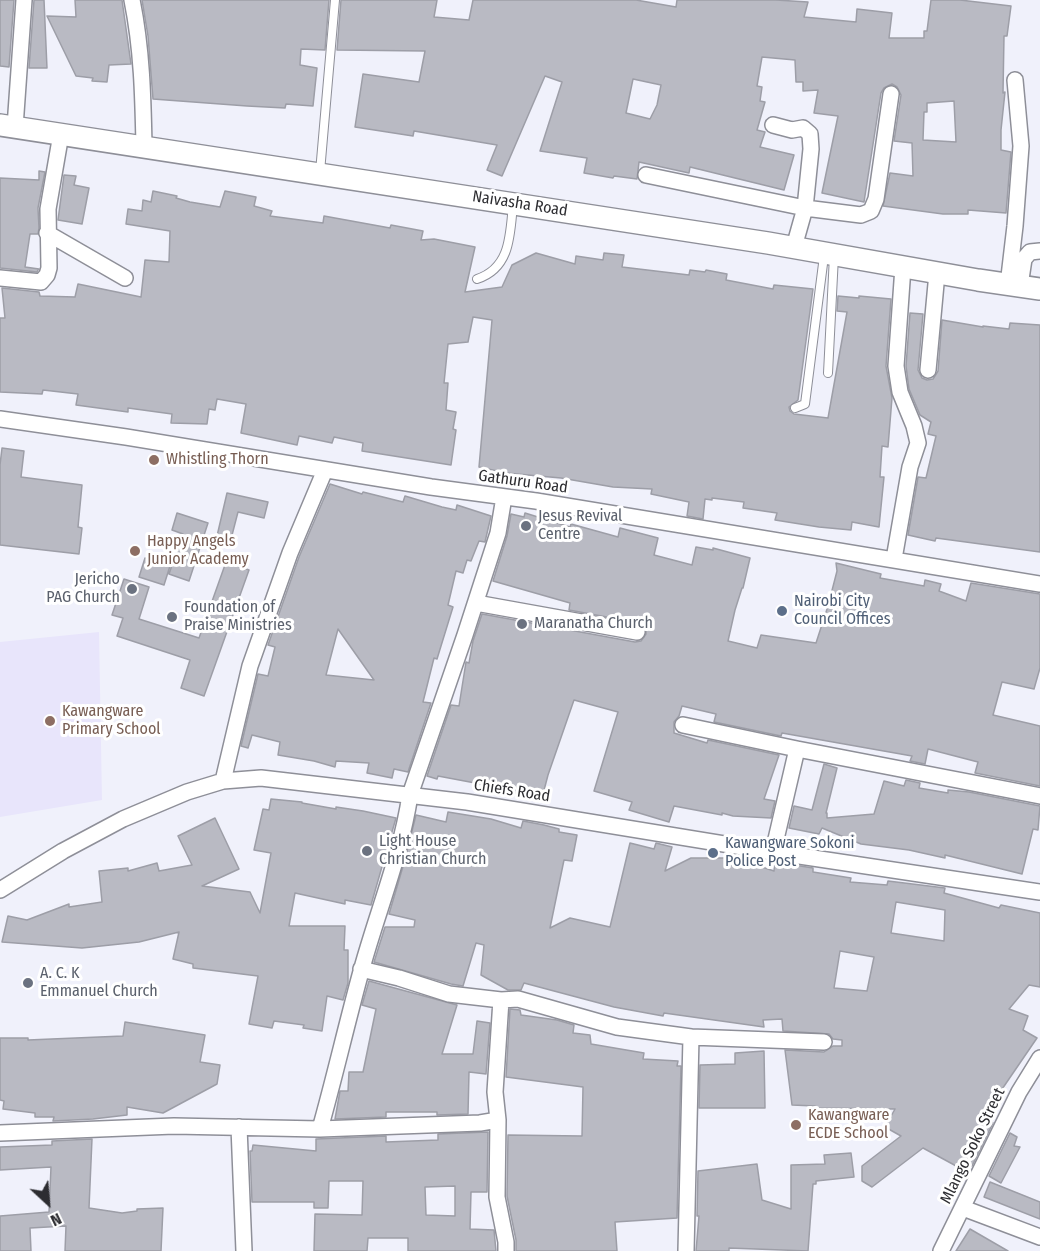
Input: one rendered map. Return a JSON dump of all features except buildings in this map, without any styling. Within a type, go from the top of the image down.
[{"type":"main road","name":"Naivasha Road","points":[[8,126],[794,247],[1022,286]]},
{"type":"street","points":[[8,126],[24,0]]},
{"type":"street","points":[[132,0],[138,26],[143,74],[144,146]]},
{"type":"street","points":[[1015,80],[1021,146],[1015,226],[1022,286]]},
{"type":"street","points":[[646,175],[805,208],[861,215],[871,211],[876,199],[891,94]]},
{"type":"street","points":[[773,125],[792,130],[802,128],[810,134],[811,148],[805,208],[794,247]]},
{"type":"street","points":[[0,278],[41,282],[44,280],[49,268],[48,209],[61,134]]},
{"type":"street","points":[[47,233],[125,278]]},
{"type":"street","points":[[1022,286],[1024,259],[1030,252],[1040,251]]},
{"type":"street","points":[[894,559],[910,467],[918,443],[914,426],[900,392],[896,366],[903,267]]},
{"type":"street","points":[[927,370],[937,273]]},
{"type":"street","name":"Gathuru Road","points":[[0,419],[126,437],[1040,584]]},
{"type":"street","points":[[223,781],[250,666],[290,553],[325,470]]},
{"type":"street","points":[[320,1129],[361,969],[387,892],[410,795],[476,603],[498,533],[504,497]]},
{"type":"street","points":[[476,603],[637,632]]},
{"type":"street","points":[[683,725],[1040,796]]},
{"type":"street","points":[[773,852],[797,749]]},
{"type":"street","name":"Chiefs Road","points":[[0,890],[63,851],[123,819],[187,792],[223,781],[261,778],[467,802],[773,852],[1040,889]]},
{"type":"street","points":[[361,969],[449,994],[501,1000],[518,999],[617,1027],[691,1037],[824,1042]]},
{"type":"street","points":[[501,1000],[495,1092],[498,1120],[497,1197],[506,1251]]},
{"type":"street","points":[[686,1251],[691,1037]]},
{"type":"street","name":"Mlango Soko Street","points":[[941,1251],[1019,1092],[1040,1058]]},
{"type":"street","points":[[0,1133],[174,1126],[320,1129],[480,1123],[498,1120]]},
{"type":"street","points":[[239,1127],[244,1251]]},
{"type":"street","points":[[963,1208],[1040,1237]]},
{"type":"lane","points":[[320,173],[335,0]]},
{"type":"lane","points":[[477,279],[492,271],[506,253],[513,203]]},
{"type":"lane","points":[[828,373],[830,254]]},
{"type":"lane","points":[[795,408],[805,404],[830,254]]},
{"type":"shaded area","name":"Kawangware Primary School","points":[[99,632],[102,800],[0,817],[0,642]]},
{"type":"place","name":"Whistling Thorn","points":[[154,460]]},
{"type":"place","name":"Jesus Revival Centre","points":[[526,526]]},
{"type":"place","name":"Happy Angels Junior Academy","points":[[135,551]]},
{"type":"place","name":"Jericho PAG Church","points":[[132,589]]},
{"type":"place","name":"Nairobi City Council Offices","points":[[782,611]]},
{"type":"place","name":"Foundation of Praise Ministries","points":[[172,617]]},
{"type":"place","name":"Maranatha Church","points":[[522,624]]},
{"type":"place","name":"Kawangware Primary School","points":[[50,721]]},
{"type":"place","name":"Light House Christian Church","points":[[367,851]]},
{"type":"place","name":"Kawangware Sokoni Police Post","points":[[713,853]]},
{"type":"place","name":"A. C. K Emmanuel Church","points":[[28,983]]},
{"type":"place","name":"Kawangware ECDE School","points":[[796,1125]]}]
